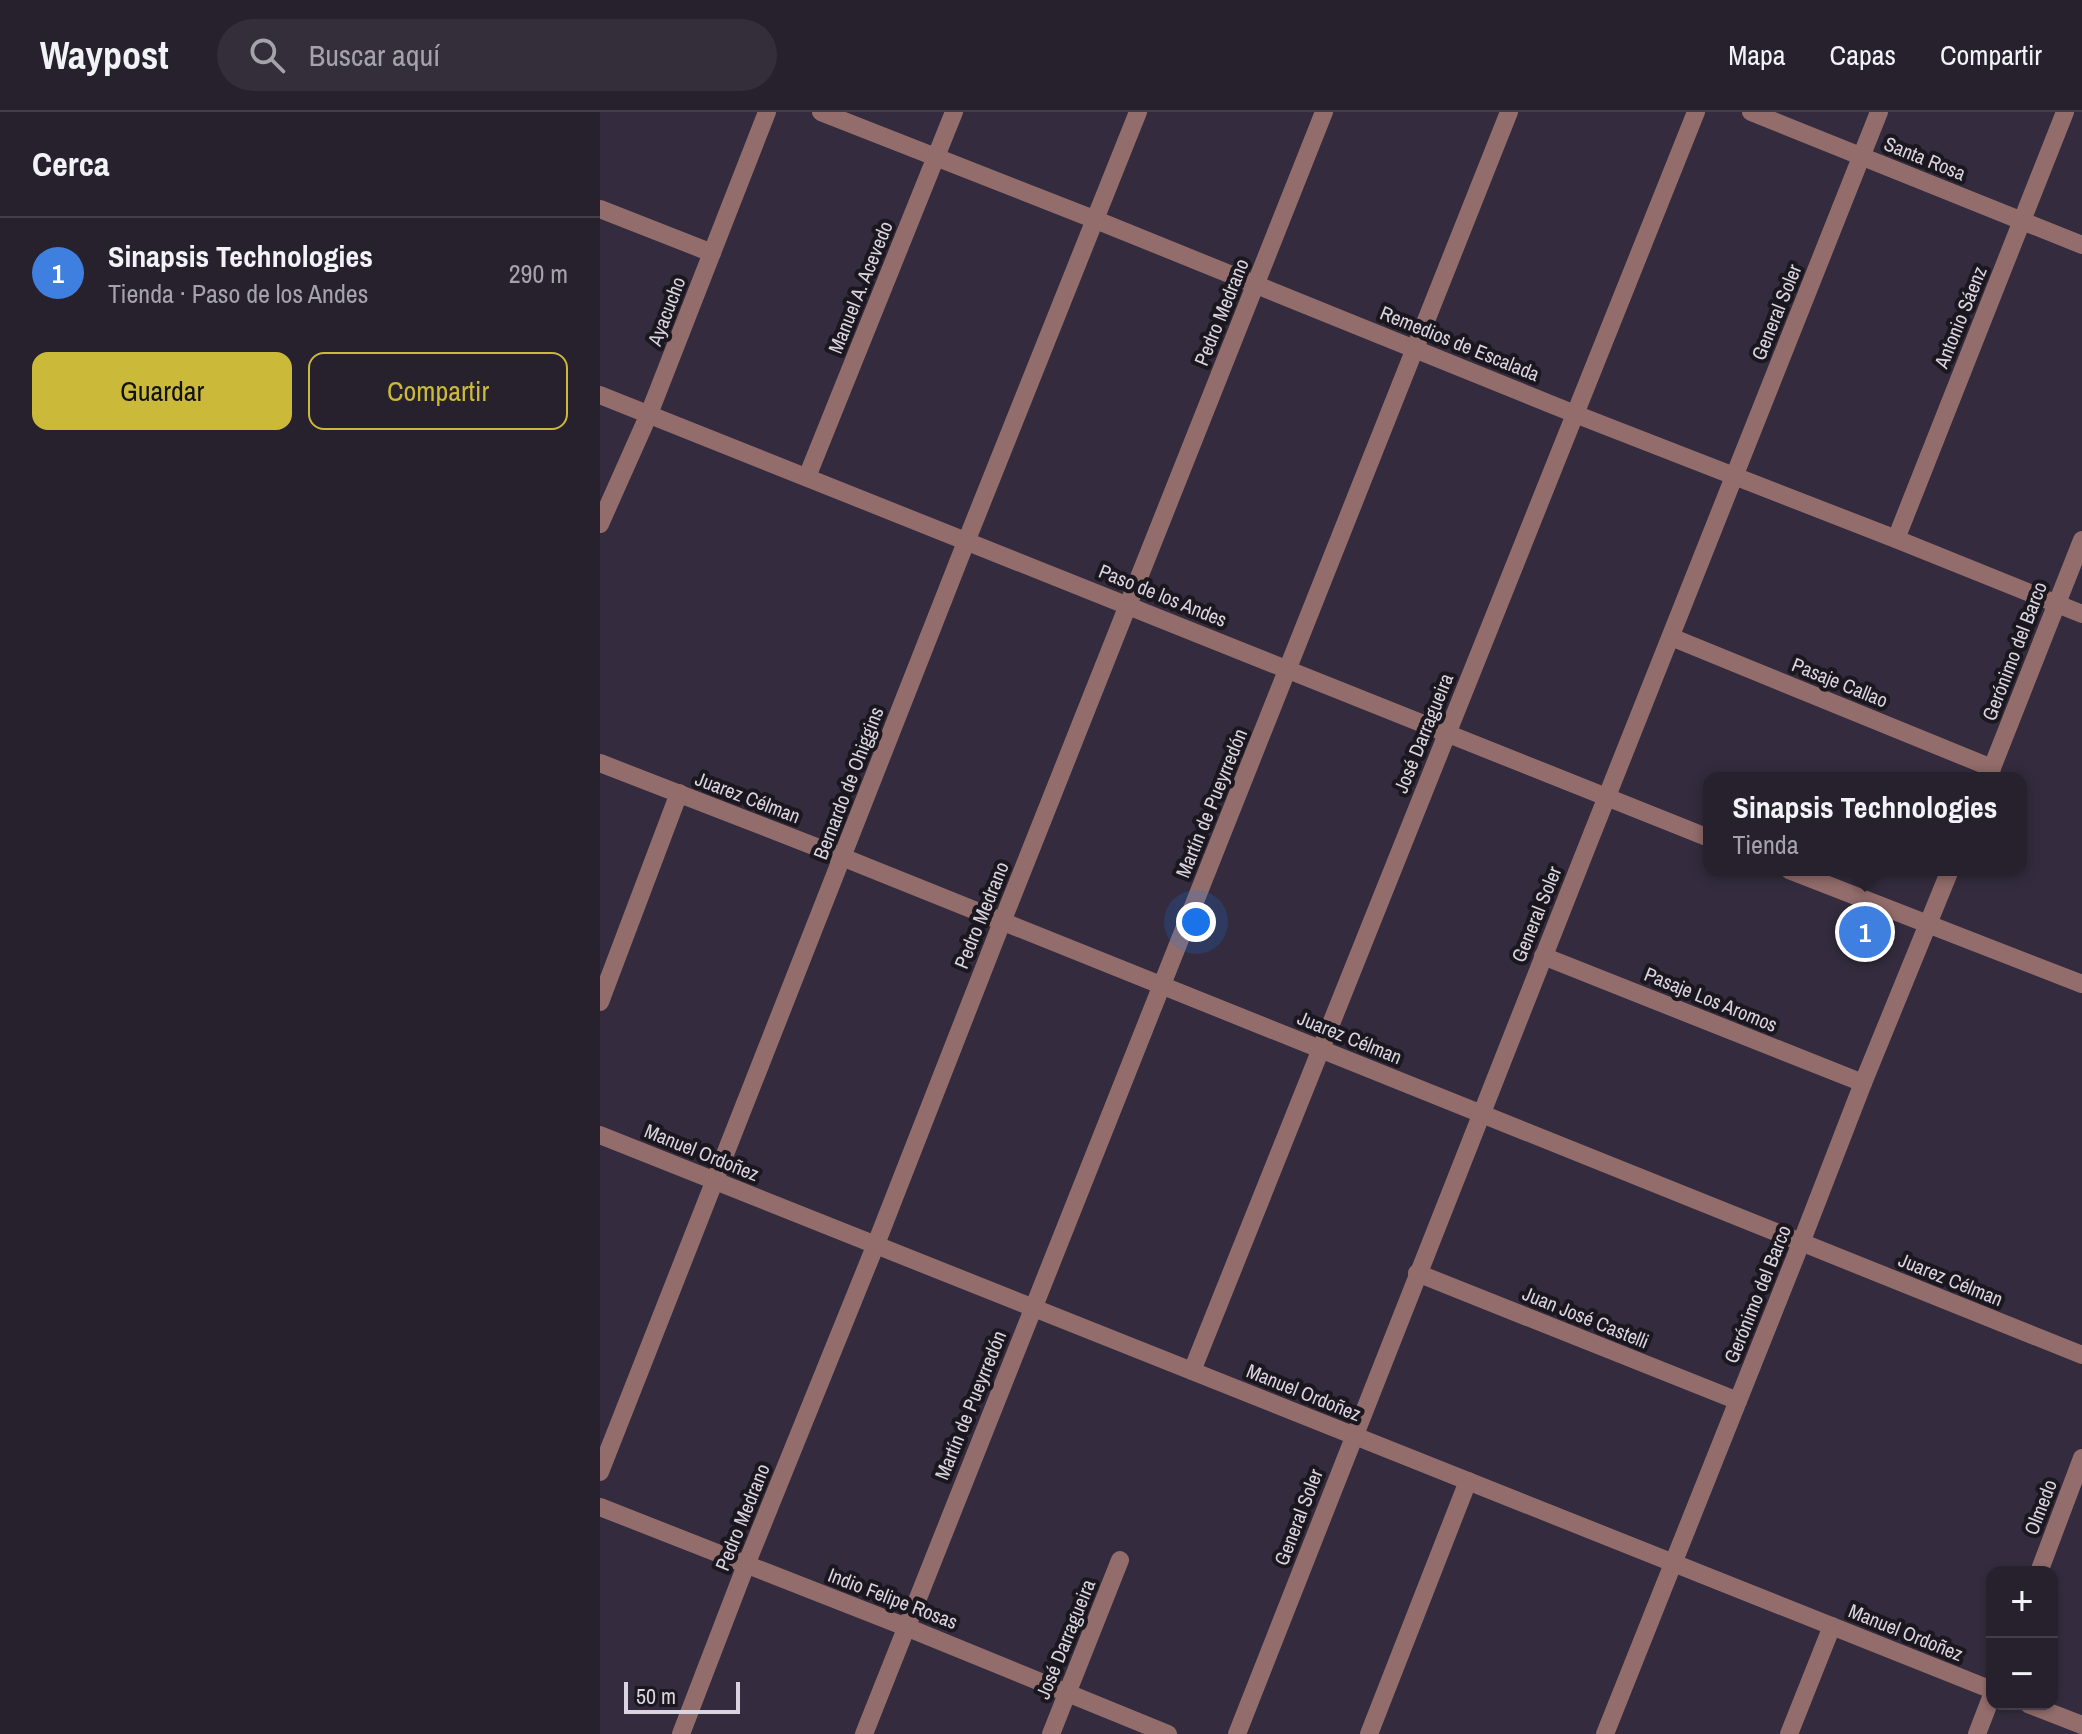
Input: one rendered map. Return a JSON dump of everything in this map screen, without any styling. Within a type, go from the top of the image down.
[{"type":"street","name":"Ayacucho","points":[[600,524],[649,414],[767,112]]},
{"type":"street","name":"Remedios de Escalada","points":[[821,112],[2082,614]]},
{"type":"street","name":"Manuel A. Acevedo","points":[[807,477],[954,112]]},
{"type":"street","name":"Bernardo de Ohiggins","points":[[600,1472],[1138,112]]},
{"type":"street","name":"Pedro Medrano","points":[[681,1734],[1324,112]]},
{"type":"street","name":"Martín de Pueyrredón","points":[[864,1734],[1509,112]]},
{"type":"street","name":"José Darragueira","points":[[1192,1371],[1696,112]]},
{"type":"street","name":"Santa Rosa","points":[[1751,112],[2082,245]]},
{"type":"street","name":"General Soler","points":[[1237,1734],[1480,1113],[1879,112]]},
{"type":"street","name":"Antonio Sáenz","points":[[1896,539],[2065,112]]},
{"type":"street","points":[[600,209],[712,253]]},
{"type":"street","name":"Paso de los Andes","points":[[600,395],[1703,836]]},
{"type":"street","name":"Gerónimo del Barco","points":[[1990,772],[2082,540]]},
{"type":"street","name":"Pasaje Callao","points":[[1671,637],[1988,772]]},
{"type":"street","name":"Juarez Célman","points":[[600,763],[842,857],[2082,1355]]},
{"type":"street","points":[[600,1002],[679,793]]},
{"type":"street","points":[[1804,876],[2082,984]]},
{"type":"street","name":"Gerónimo del Barco","points":[[1605,1734],[1948,876]]},
{"type":"street","name":"Pasaje Los Aromos","points":[[1543,956],[1863,1083]]},
{"type":"street","name":"Manuel Ordoñez","points":[[600,1135],[1986,1690]]},
{"type":"street","name":"Juan José Castelli","points":[[1417,1273],[1738,1401]]},
{"type":"street","name":"Olmedo","points":[[2041,1566],[2082,1458]]},
{"type":"street","points":[[1369,1734],[1468,1481]]},
{"type":"street","name":"Indio Felipe Rosas","points":[[600,1507],[1168,1734]]},
{"type":"street","name":"José Darragueira","points":[[1051,1734],[1120,1560]]},
{"type":"street","points":[[1789,1734],[1832,1626]]},
{"type":"street","points":[[1977,1734],[1986,1709]]},
{"type":"street","points":[[2043,1710],[2082,1725]]},
{"type":"place","name":"Sinapsis Technologies","points":[[1865,932]]}]
